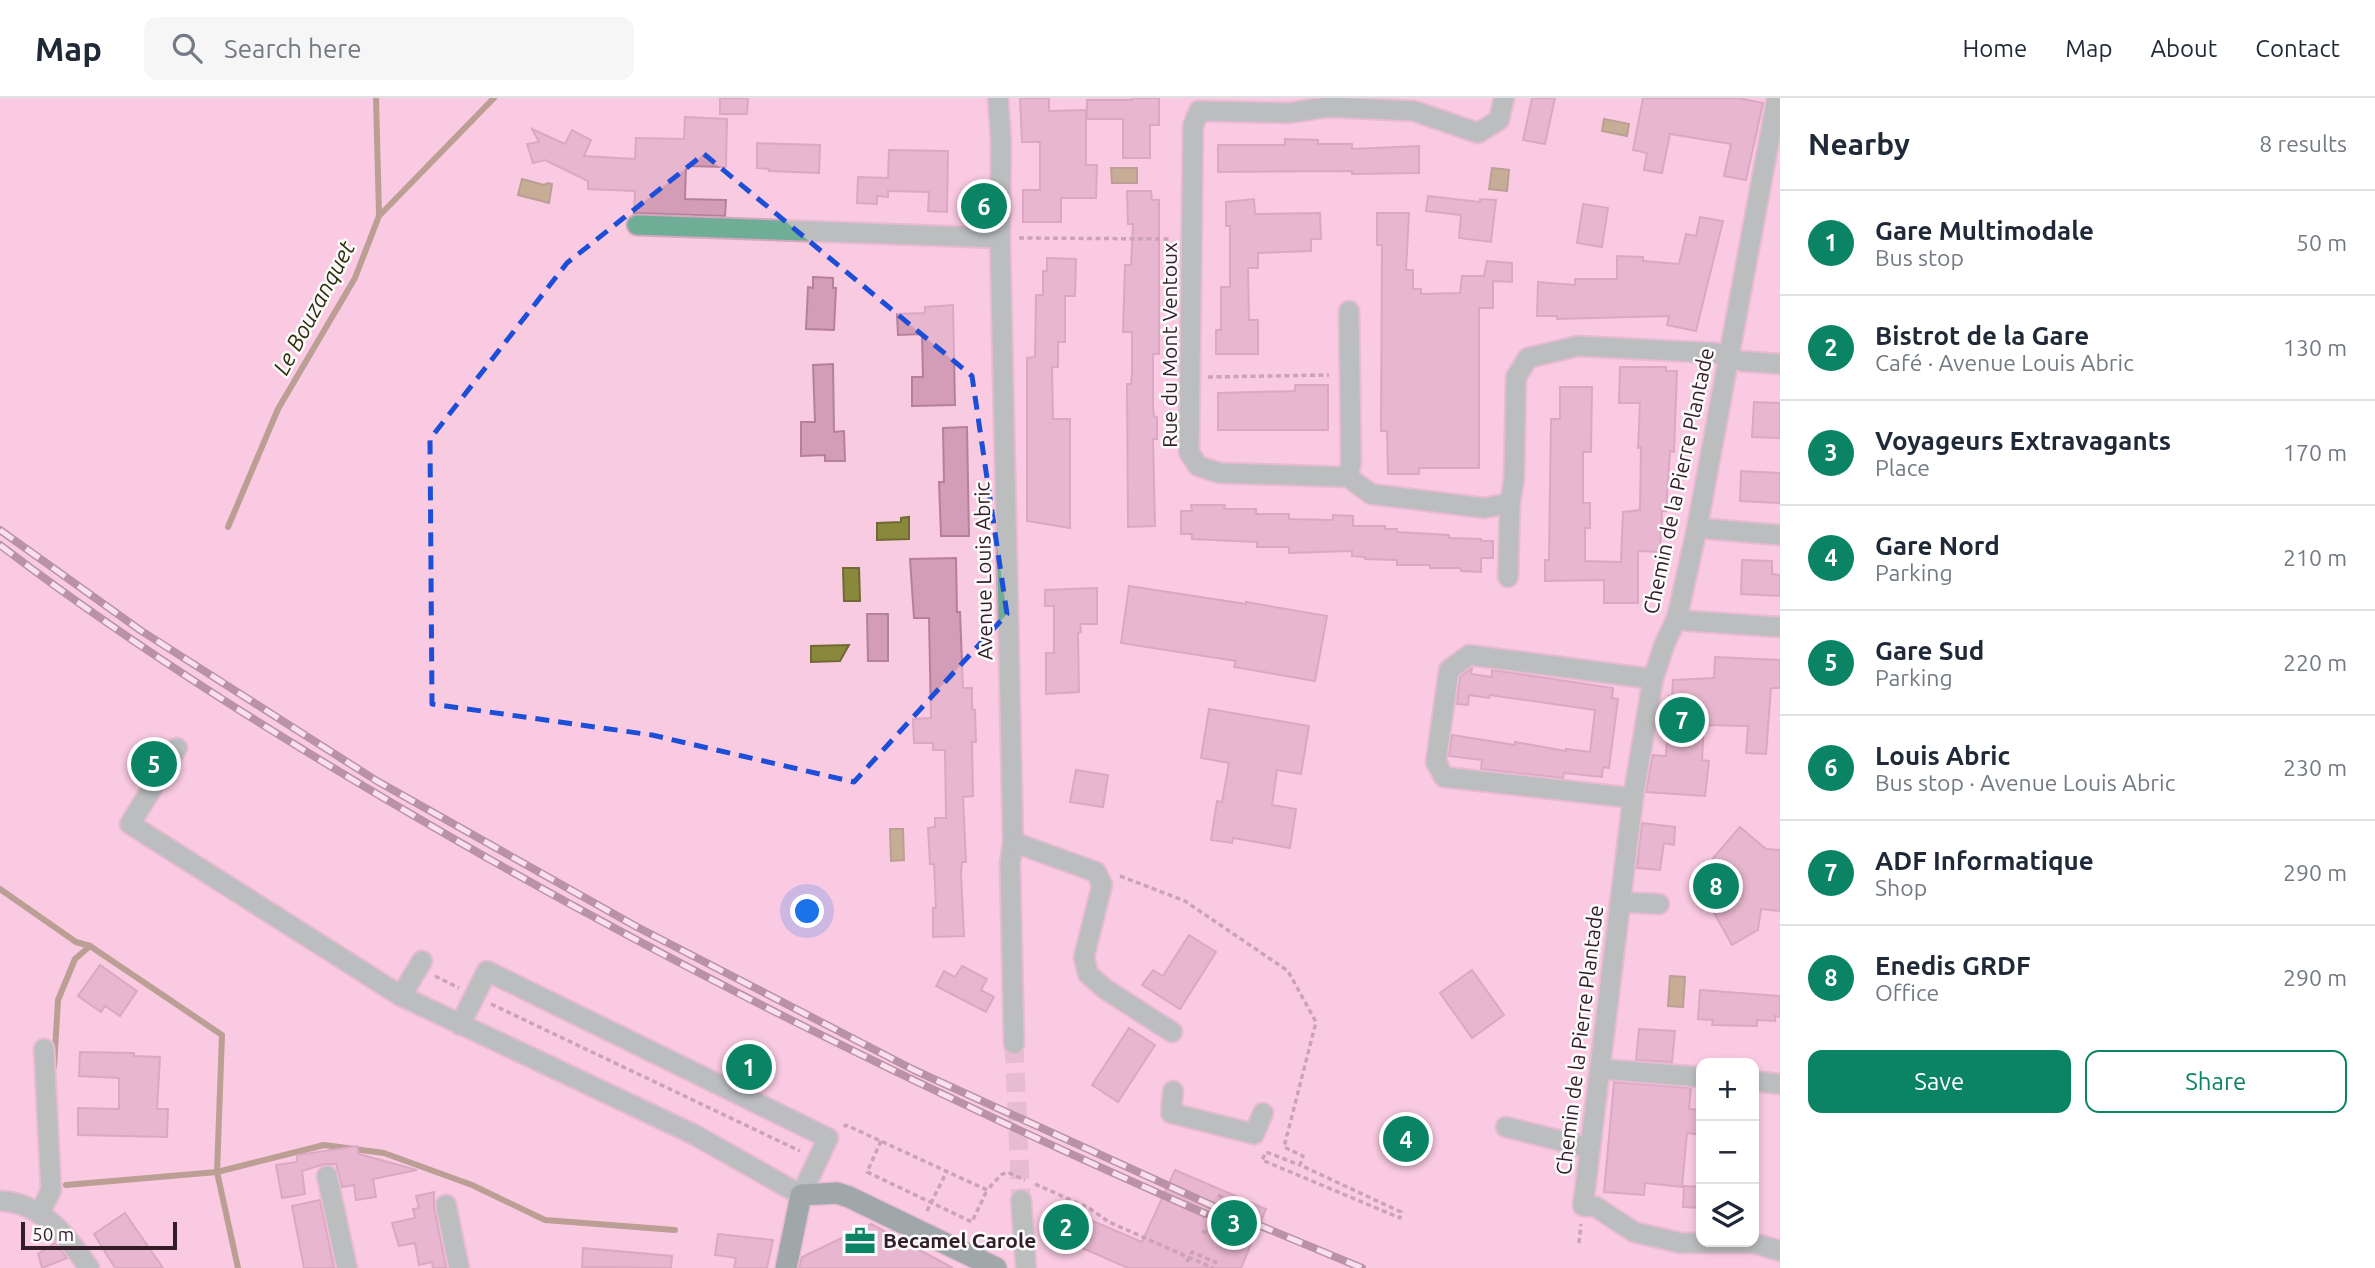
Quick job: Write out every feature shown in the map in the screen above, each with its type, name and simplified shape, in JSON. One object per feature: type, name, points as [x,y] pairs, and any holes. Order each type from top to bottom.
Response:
[{"type":"main road","points":[[786,1268],[801,1195],[837,1193],[918,1228],[996,1268]]},
{"type":"street","name":"Avenue Louis Abric","points":[[998,98],[1001,141],[1000,238],[1013,842],[1010,864],[1014,1044]]},
{"type":"street","name":"Rue du Mont Ventoux","points":[[1504,98],[1499,120],[1478,133],[1414,111],[1330,102],[1289,113],[1197,105],[1193,127],[1189,452],[1198,466],[1220,473],[1348,477],[1371,494],[1484,508],[1510,503]]},
{"type":"street","name":"Chemin de la Pierre Plantade","points":[[1777,98],[1770,180],[1729,358],[1697,528],[1677,618],[1653,679],[1633,798],[1583,1206],[1596,1207],[1633,1232],[1681,1243],[1753,1243],[1780,1251]]},
{"type":"street","points":[[636,225],[1000,238]]},
{"type":"street","points":[[1348,477],[1351,462],[1349,311]]},
{"type":"street","points":[[1508,577],[1516,377],[1528,358],[1578,346],[1716,353],[1741,361],[1780,364]]},
{"type":"street","points":[[1697,528],[1780,535]]},
{"type":"street","points":[[1677,618],[1780,627]]},
{"type":"street","points":[[1633,798],[1444,777],[1436,762],[1449,670],[1469,655],[1653,679]]},
{"type":"street","points":[[177,748],[130,824],[401,996],[460,1026],[695,1135],[801,1195],[828,1138],[487,971],[460,1026]]},
{"type":"street","points":[[1013,842],[1096,872],[1102,885],[1084,957],[1088,974],[1105,989],[1172,1032]]},
{"type":"street","points":[[1620,902],[1659,904]]},
{"type":"street","points":[[401,996],[420,964]]},
{"type":"street","points":[[40,1213],[51,1190],[44,1049]]},
{"type":"street","points":[[1600,1069],[1696,1077]]},
{"type":"street","points":[[1759,1082],[1780,1084]]},
{"type":"street","points":[[1173,1091],[1171,1113],[1254,1134],[1263,1113]]},
{"type":"street","points":[[1506,1127],[1589,1148]]},
{"type":"street","points":[[327,1176],[347,1268]]},
{"type":"street","points":[[0,1200],[40,1213],[65,1234],[89,1268]]},
{"type":"street","points":[[1021,1200],[1026,1268]]},
{"type":"street","points":[[446,1205],[459,1268]]},
{"type":"path","points":[[1000,238],[1192,240]]},
{"type":"path","points":[[1190,377],[1349,375]]},
{"type":"path","points":[[1096,872],[1116,875],[1185,901],[1288,971],[1316,1022],[1284,1147],[1303,1156],[1300,1165]]},
{"type":"path","points":[[420,964],[474,996],[709,1105],[818,1159]]},
{"type":"path","points":[[695,1135],[709,1105]]},
{"type":"path","points":[[881,1141],[867,1172],[972,1222],[987,1191]]},
{"type":"path","points":[[1266,1152],[1300,1165],[1401,1212],[1400,1218],[1262,1160],[1266,1152]]},
{"type":"path","points":[[918,1228],[947,1171]]},
{"type":"path","points":[[1218,1195],[1241,1205]]},
{"type":"path","points":[[1202,1231],[1227,1241]]},
{"type":"path","points":[[1187,1262],[1192,1252],[1217,1263]]},
{"type":"highlighted area","points":[[704,154],[972,376],[1007,614],[854,782],[652,735],[432,704],[430,439],[567,263]]},
{"type":"shaded area","points":[[1604,119],[1629,124],[1627,136],[1602,131]]},
{"type":"shaded area","points":[[1111,168],[1137,168],[1137,183],[1112,183]]},
{"type":"shaded area","points":[[1492,168],[1509,170],[1507,191],[1489,189]]},
{"type":"shaded area","points":[[522,179],[544,185],[552,184],[549,203],[518,195]]},
{"type":"shaded area","points":[[909,517],[909,539],[877,540],[877,523],[901,522],[901,518]]},
{"type":"shaded area","points":[[843,568],[859,568],[860,601],[844,601]]},
{"type":"shaded area","points":[[849,645],[840,661],[811,662],[811,646]]},
{"type":"shaded area","points":[[890,829],[903,829],[904,860],[891,861]]},
{"type":"shaded area","points":[[1670,976],[1685,977],[1683,1007],[1668,1006]]},
{"type":"building","points":[[720,98],[748,98],[747,114],[720,114]]},
{"type":"building","points":[[1020,98],[1049,98],[1049,111],[1086,110],[1086,165],[1097,165],[1096,198],[1061,198],[1061,222],[1023,222],[1023,190],[1040,190],[1040,142],[1022,142]]},
{"type":"building","points":[[1159,98],[1159,125],[1150,125],[1150,158],[1123,158],[1123,119],[1087,119],[1087,100]]},
{"type":"building","points":[[1532,98],[1555,98],[1545,144],[1523,140]]},
{"type":"building","points":[[1643,98],[1738,98],[1763,103],[1746,180],[1724,176],[1731,144],[1670,134],[1662,173],[1644,170],[1647,153],[1633,150]]},
{"type":"building","points":[[685,117],[727,119],[726,167],[686,166],[685,199],[726,200],[725,216],[634,213],[635,191],[588,189],[588,181],[545,160],[533,163],[527,144],[539,142],[532,129],[565,144],[572,130],[591,140],[584,156],[635,159],[636,138],[684,139]]},
{"type":"building","points":[[1285,139],[1318,140],[1318,144],[1352,144],[1352,149],[1419,146],[1419,173],[1218,172],[1218,145],[1285,145]]},
{"type":"building","points":[[757,143],[820,145],[819,173],[757,168]]},
{"type":"building","points":[[889,150],[948,151],[947,212],[928,211],[929,192],[888,191],[888,197],[877,196],[877,204],[857,203],[858,177],[888,178]]},
{"type":"building","points":[[1127,191],[1151,191],[1152,200],[1159,200],[1159,354],[1153,354],[1153,407],[1154,416],[1157,417],[1157,439],[1153,439],[1155,526],[1128,527],[1127,384],[1131,384],[1132,332],[1123,332],[1125,265],[1131,265],[1133,224],[1128,224]]},
{"type":"building","points":[[1428,196],[1480,202],[1480,199],[1496,200],[1491,242],[1459,238],[1461,215],[1426,211]]},
{"type":"building","points":[[1254,199],[1255,214],[1320,213],[1321,239],[1311,239],[1311,251],[1258,253],[1258,268],[1248,268],[1249,320],[1258,320],[1258,354],[1216,354],[1216,330],[1221,330],[1221,287],[1230,287],[1230,226],[1226,226],[1226,202]]},
{"type":"building","points":[[1583,204],[1608,208],[1602,247],[1577,243]]},
{"type":"building","points":[[1377,213],[1409,213],[1406,270],[1413,270],[1413,289],[1421,289],[1421,294],[1460,293],[1462,276],[1484,276],[1487,261],[1512,263],[1512,282],[1493,281],[1493,308],[1479,308],[1479,468],[1419,468],[1419,474],[1388,474],[1387,431],[1381,431],[1382,245],[1377,245]]},
{"type":"building","points":[[1700,217],[1723,221],[1696,331],[1667,325],[1669,316],[1557,319],[1557,316],[1537,316],[1538,282],[1575,285],[1575,279],[1617,279],[1617,256],[1643,257],[1643,261],[1679,264],[1686,234],[1696,236]]},
{"type":"building","points":[[1047,258],[1076,259],[1075,296],[1065,296],[1065,342],[1058,342],[1058,367],[1052,367],[1053,419],[1070,419],[1070,528],[1027,521],[1027,358],[1035,357],[1036,295],[1043,295],[1043,271],[1047,271]]},
{"type":"building","points":[[813,277],[833,278],[833,288],[836,288],[834,330],[806,329],[808,287],[813,288]]},
{"type":"building","points":[[953,305],[955,405],[912,406],[912,377],[923,377],[922,334],[898,335],[897,314],[925,313],[925,307]]},
{"type":"building","points":[[833,364],[834,432],[844,431],[845,461],[825,461],[825,455],[801,456],[801,422],[815,422],[813,365]]},
{"type":"building","points":[[1620,367],[1666,367],[1666,371],[1677,371],[1674,452],[1670,451],[1660,552],[1638,551],[1638,603],[1604,603],[1604,580],[1545,581],[1545,560],[1549,560],[1551,419],[1560,419],[1560,387],[1592,387],[1591,452],[1583,452],[1583,503],[1590,503],[1590,528],[1585,528],[1585,561],[1621,562],[1623,512],[1640,510],[1640,403],[1619,403]]},
{"type":"building","points":[[1295,385],[1328,385],[1328,430],[1218,430],[1218,393],[1295,391]]},
{"type":"building","points":[[1754,402],[1780,403],[1780,438],[1752,437]]},
{"type":"building","points":[[967,427],[969,536],[941,536],[939,482],[944,482],[943,428]]},
{"type":"building","points":[[1741,471],[1780,473],[1780,503],[1740,501]]},
{"type":"building","points":[[1191,505],[1256,509],[1256,514],[1289,514],[1289,519],[1333,520],[1333,515],[1353,516],[1353,526],[1385,526],[1385,529],[1397,529],[1397,532],[1493,541],[1493,558],[1481,558],[1481,572],[1461,571],[1461,568],[1430,568],[1430,565],[1397,565],[1397,560],[1352,556],[1352,551],[1289,553],[1289,547],[1257,547],[1257,542],[1192,539],[1192,534],[1181,534],[1181,511],[1192,511]]},
{"type":"building","points":[[956,558],[963,688],[972,688],[972,709],[975,710],[976,742],[972,742],[973,796],[963,797],[966,862],[962,862],[961,873],[964,936],[933,937],[933,908],[936,908],[934,864],[930,864],[928,828],[935,827],[935,818],[946,818],[945,750],[933,750],[933,743],[914,743],[913,719],[931,718],[929,618],[914,618],[910,559]]},
{"type":"building","points":[[1742,560],[1772,561],[1772,574],[1780,575],[1780,596],[1741,594]]},
{"type":"building","points":[[1129,586],[1327,616],[1315,681],[1234,667],[1236,661],[1121,643]]},
{"type":"building","points":[[1097,588],[1097,624],[1080,624],[1081,632],[1078,633],[1079,692],[1046,694],[1046,653],[1054,653],[1054,606],[1045,606],[1045,590]]},
{"type":"building","points":[[867,614],[888,614],[888,661],[868,661]]},
{"type":"building","points":[[1715,657],[1780,660],[1780,688],[1771,688],[1766,754],[1746,753],[1748,726],[1704,725],[1702,760],[1709,761],[1705,796],[1646,792],[1653,755],[1666,756],[1669,696],[1672,697],[1673,680],[1714,678]]},
{"type":"building","points":[[1472,668],[1471,674],[1492,677],[1492,670],[1613,688],[1612,698],[1618,699],[1609,768],[1603,767],[1602,777],[1564,773],[1563,778],[1481,769],[1482,760],[1449,756],[1452,735],[1515,745],[1515,742],[1566,751],[1590,752],[1595,710],[1490,695],[1489,698],[1469,695],[1468,705],[1457,704],[1460,677]]},
{"type":"building","points":[[1209,709],[1309,726],[1301,774],[1277,770],[1272,805],[1296,809],[1290,848],[1233,838],[1232,843],[1211,840],[1217,801],[1222,802],[1229,763],[1201,758]]},
{"type":"building","points":[[1076,770],[1108,775],[1103,807],[1070,802]]},
{"type":"building","points":[[1642,823],[1675,827],[1674,845],[1664,843],[1660,870],[1637,868]]},
{"type":"building","points":[[1740,827],[1766,849],[1780,850],[1780,911],[1761,909],[1758,930],[1732,945],[1695,879]]},
{"type":"building","points":[[1189,935],[1216,952],[1180,1009],[1142,985],[1153,970],[1163,976]]},
{"type":"building","points":[[100,965],[137,991],[120,1016],[105,1006],[101,1012],[78,996]]},
{"type":"building","points":[[962,966],[987,979],[981,990],[994,997],[986,1012],[936,986],[944,971],[955,977]]},
{"type":"building","points":[[1472,970],[1504,1015],[1472,1038],[1440,993]]},
{"type":"building","points":[[1700,990],[1780,996],[1780,1017],[1775,1016],[1775,1021],[1757,1020],[1757,1026],[1712,1025],[1713,1020],[1698,1019]]},
{"type":"building","points":[[1129,1028],[1155,1045],[1118,1102],[1092,1085]]},
{"type":"building","points":[[1639,1029],[1675,1031],[1672,1062],[1636,1060]]},
{"type":"building","points":[[80,1052],[134,1053],[134,1056],[160,1057],[157,1109],[168,1109],[167,1137],[78,1135],[78,1108],[119,1109],[119,1078],[79,1076]]},
{"type":"building","points":[[1614,1082],[1691,1088],[1689,1109],[1696,1110],[1696,1134],[1687,1133],[1682,1187],[1645,1183],[1644,1195],[1604,1192]]},
{"type":"building","points":[[357,1146],[359,1154],[417,1170],[373,1179],[376,1197],[356,1200],[354,1185],[342,1187],[336,1164],[325,1164],[302,1171],[305,1194],[282,1198],[276,1165],[297,1162],[297,1155]]},
{"type":"building","points":[[1175,1170],[1266,1209],[1241,1268],[1128,1268],[1041,1230],[1053,1204],[1142,1242]]},
{"type":"building","points":[[1684,1186],[1696,1187],[1696,1208],[1683,1207]]},
{"type":"building","points":[[434,1192],[434,1207],[446,1268],[433,1268],[432,1262],[419,1265],[415,1243],[399,1246],[392,1223],[415,1218],[413,1209],[419,1208],[416,1196]]},
{"type":"building","points":[[320,1200],[334,1268],[304,1268],[292,1206]]},
{"type":"building","points":[[125,1213],[163,1268],[115,1268],[94,1234]]},
{"type":"building","points":[[871,1224],[953,1268],[799,1268],[802,1257]]},
{"type":"building","points":[[718,1234],[773,1240],[767,1268],[734,1268],[736,1258],[715,1255]]},
{"type":"building","points":[[55,1243],[67,1258],[42,1268],[38,1254]]},
{"type":"building","points":[[583,1248],[672,1256],[671,1268],[582,1267]]},
{"type":"waterway","points":[[376,98],[379,215]]},
{"type":"waterway","name":"Le Bouzanquet","points":[[228,527],[278,409],[355,278],[379,216],[494,98]]},
{"type":"waterway","name":"Le Bouzanquet","points":[[0,889],[76,942],[90,946],[222,1035],[217,1172],[238,1268]]},
{"type":"waterway","points":[[54,1067],[58,1000],[75,959],[90,946]]},
{"type":"waterway","points":[[66,1185],[217,1172],[324,1145],[384,1153],[472,1185],[545,1220],[675,1230]]},
{"type":"tunnel","points":[[1014,1044],[1021,1200]]},
{"type":"railway","points":[[0,530],[140,630],[377,781],[637,927],[914,1070],[1213,1206],[1362,1268]]},
{"type":"railway","points":[[0,545],[109,624],[222,699],[396,805],[546,891],[825,1037],[1014,1128],[1206,1214]]},
{"type":"place","name":"Louis Abric","points":[[984,206]]},
{"type":"place","name":"ADF Informatique","points":[[1682,720]]},
{"type":"place","name":"Gare Sud","points":[[154,764]]},
{"type":"place","name":"Enedis GRDF","points":[[1716,886]]},
{"type":"place","name":"Gare Multimodale","points":[[749,1067]]},
{"type":"place","name":"Gare Nord","points":[[1406,1139]]},
{"type":"place","name":"Voyageurs Extravagants","points":[[1234,1223]]},
{"type":"place","name":"Bistrot de la Gare","points":[[1066,1227]]},
{"type":"place","name":"Becamel Carole","points":[[860,1241]]}]
